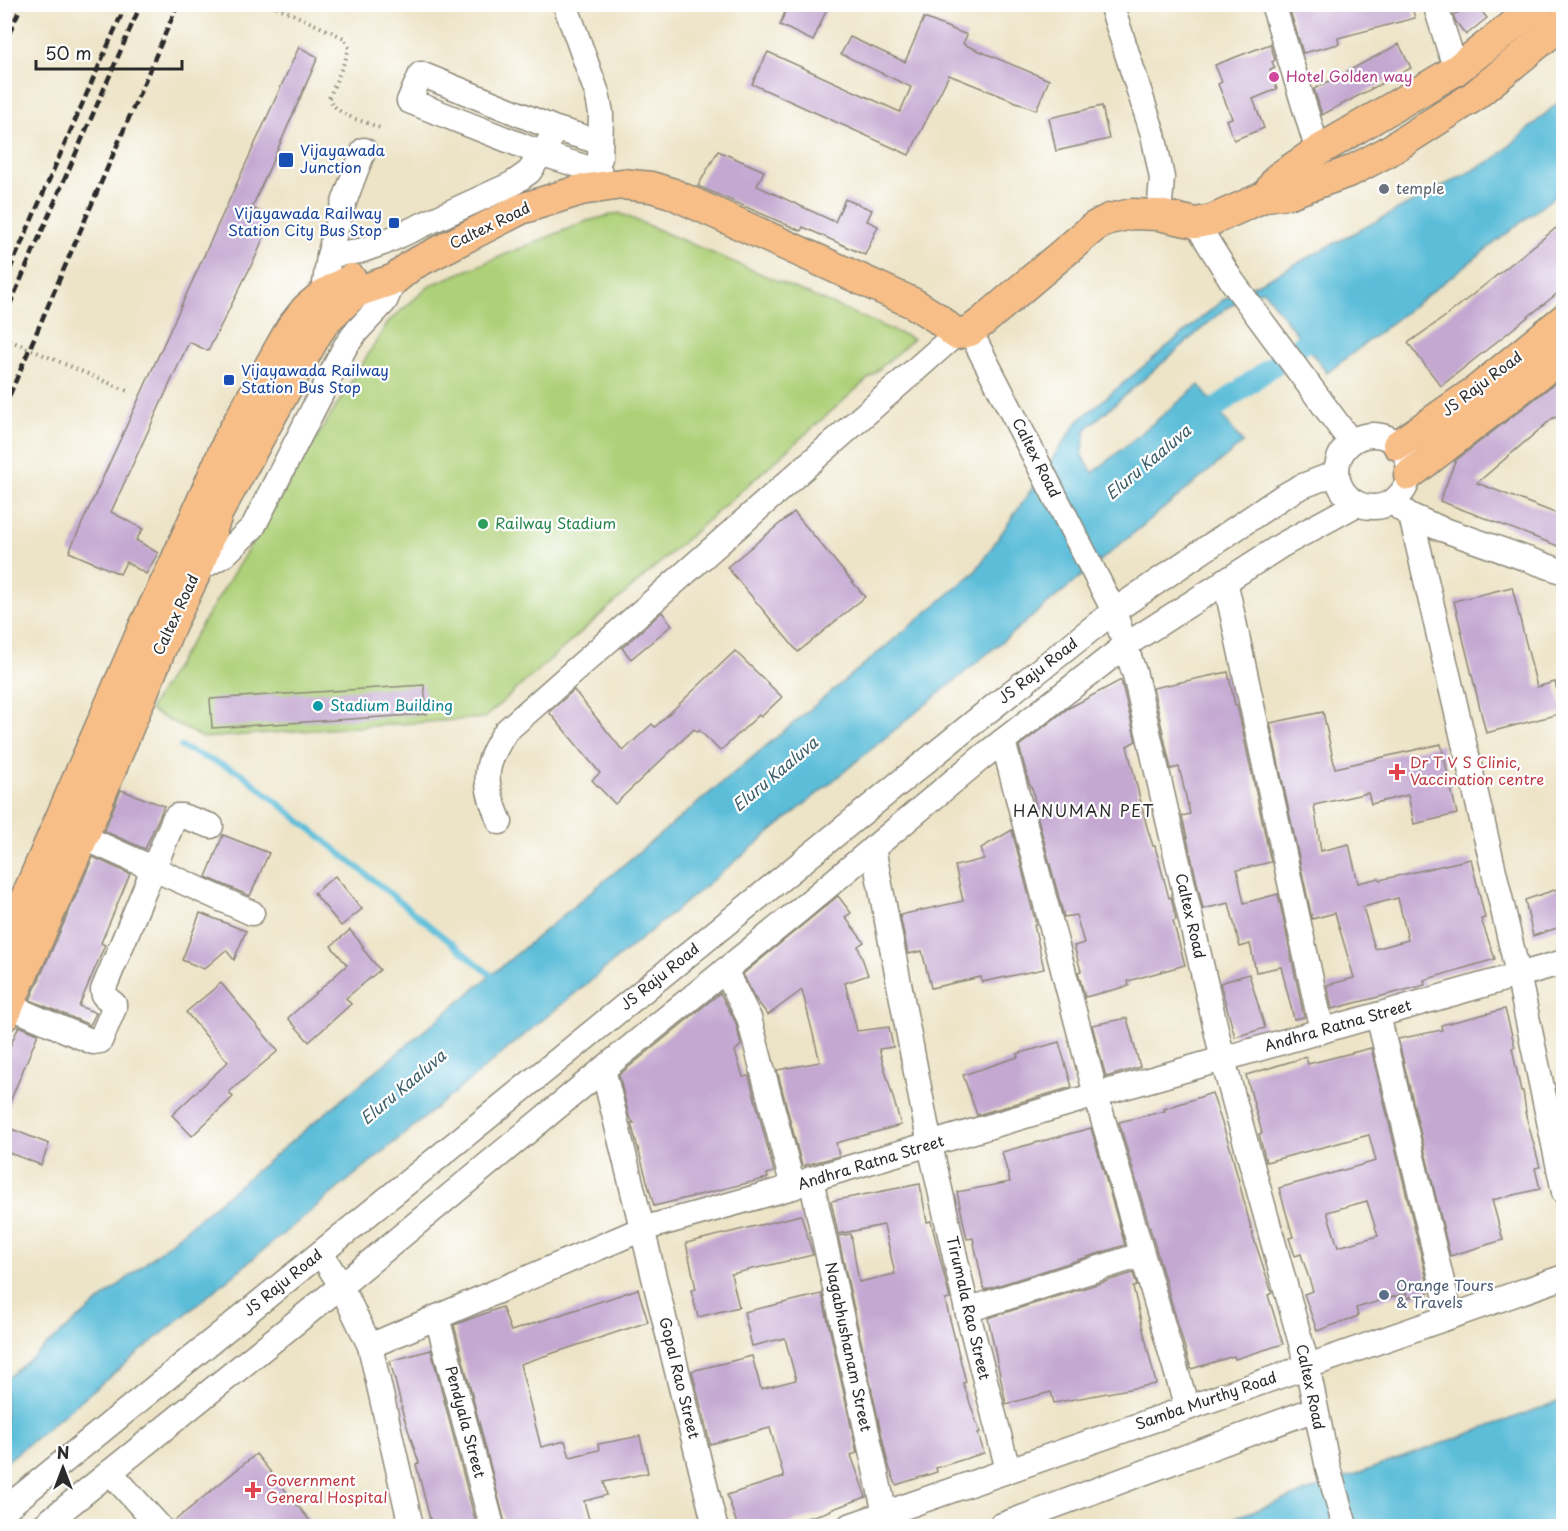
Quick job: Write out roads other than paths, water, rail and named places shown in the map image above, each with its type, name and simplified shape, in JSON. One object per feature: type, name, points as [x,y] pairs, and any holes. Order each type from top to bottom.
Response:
[{"type":"main road","points":[[1266,196],[1278,178],[1318,151],[1456,70],[1540,4]]},
{"type":"main road","points":[[954,327],[982,322],[1094,227],[1108,219],[1132,214],[1159,215],[1196,224],[1212,220],[1266,196],[1290,193],[1351,171],[1387,152],[1473,97],[1563,22]]},
{"type":"main road","name":"Caltex Road","points":[[7,1011],[83,837],[166,634],[197,570],[218,512],[317,333],[334,311],[353,295],[404,272],[520,209],[564,195],[600,179],[671,193],[913,303],[954,327]]},
{"type":"main road","name":"Caltex Road","points":[[4,948],[143,629],[231,435],[291,328],[306,309],[324,294],[361,274],[404,272]]},
{"type":"main road","name":"JS Raju Road","points":[[1398,445],[1477,390],[1563,319]]},
{"type":"main road","name":"JS Raju Road","points":[[1409,475],[1563,355]]},
{"type":"street","points":[[565,4],[597,93],[601,113],[600,179],[410,100],[421,74],[556,129],[600,142]]},
{"type":"street","points":[[1111,4],[1154,135],[1162,178],[1159,215]]},
{"type":"street","points":[[1273,4],[1318,151]]},
{"type":"street","points":[[1435,4],[1456,70]]},
{"type":"street","points":[[329,255],[360,251],[383,243],[512,184],[529,172],[543,154],[556,129]]},
{"type":"street","points":[[324,294],[329,255],[340,212],[364,150]]},
{"type":"street","points":[[1196,224],[1232,281],[1351,442]]},
{"type":"street","points":[[500,822],[488,786],[488,762],[506,731],[954,327]]},
{"type":"street","name":"Caltex Road","points":[[954,327],[1031,449],[1114,611],[1126,645],[1135,675],[1223,1060],[1307,1365],[1328,1468],[1344,1527]]},
{"type":"street","points":[[1563,572],[1439,528],[1402,509],[1375,508],[1357,504],[1342,491],[1336,472],[1340,455],[1351,442],[1367,435],[1383,436],[1398,445],[1407,459],[1409,475],[1404,490],[1402,509],[1518,974],[1563,1192]]},
{"type":"street","name":"JS Raju Road","points":[[4,1510],[1114,611],[1282,497],[1336,472]]},
{"type":"street","points":[[43,1527],[341,1286],[1003,741],[1126,645],[1282,545],[1357,504]]},
{"type":"street","points":[[1225,580],[1322,1031]]},
{"type":"street","points":[[1003,741],[1096,1095],[1187,1407]]},
{"type":"street","points":[[7,1011],[93,1042],[100,1041],[114,1008],[114,1004],[102,993],[103,990],[174,819],[177,816],[211,826]]},
{"type":"street","points":[[83,837],[252,913]]},
{"type":"street","name":"Tirumala Rao Street","points":[[873,849],[930,1144],[967,1310],[1008,1470]]},
{"type":"street","name":"Andhra Ratna Street","points":[[369,1346],[642,1229],[1096,1095],[1563,962]]},
{"type":"street","name":"Nagabhushanam Street","points":[[725,970],[749,1018],[802,1183],[885,1514]]},
{"type":"street","points":[[1378,1015],[1450,1315]]},
{"type":"street","name":"Gopal Rao Street","points":[[603,1070],[715,1527]]},
{"type":"street","points":[[321,1252],[341,1286],[369,1346],[411,1527]]},
{"type":"street","points":[[967,1310],[1141,1255]]},
{"type":"street","name":"Samba Murthy Road","points":[[849,1527],[1563,1277]]},
{"type":"street","name":"Pendyala Street","points":[[437,1317],[492,1527]]},
{"type":"street","points":[[1000,1527],[1315,1409]]},
{"type":"street","points":[[111,1472],[159,1527]]},
{"type":"water","points":[[1563,98],[1563,190],[1327,373],[1263,290],[1226,308],[1086,429],[1082,456],[1093,473],[1199,385],[1243,443],[5,1463],[5,1380],[975,572],[1078,421],[1223,300],[1496,158]]},
{"type":"water","points":[[1563,1400],[1563,1526],[1211,1526]]},
{"type":"waterway","name":"Eluru Kaaluva","points":[[1194,424],[1326,327]]},
{"type":"waterway","points":[[181,747],[241,773],[497,980]]},
{"type":"railway","points":[[4,45],[22,4]]},
{"type":"railway","points":[[4,283],[126,4]]},
{"type":"railway","points":[[4,318],[141,4]]},
{"type":"railway","points":[[4,408],[178,4]]},
{"type":"place","name":"Hotel Golden way","points":[[1274,77]]},
{"type":"place","name":"Vijayawada Junction","points":[[286,160]]},
{"type":"place","name":"temple","points":[[1384,189]]},
{"type":"place","name":"Vijayawada Railway Station City Bus Stop","points":[[394,223]]},
{"type":"place","name":"Vijayawada Railway Station Bus Stop","points":[[229,380]]},
{"type":"place","name":"Railway Stadium","points":[[483,524]]},
{"type":"place","name":"Stadium Building","points":[[318,706]]},
{"type":"place","name":"Dr T V S Clinic, Vaccination centre","points":[[1397,772]]},
{"type":"place","name":"Orange Tours & Travels","points":[[1384,1295]]},
{"type":"place","name":"Government General Hospital","points":[[253,1490]]},
{"type":"district","name":"HANUMAN PET","points":[[1084,811]]}]
